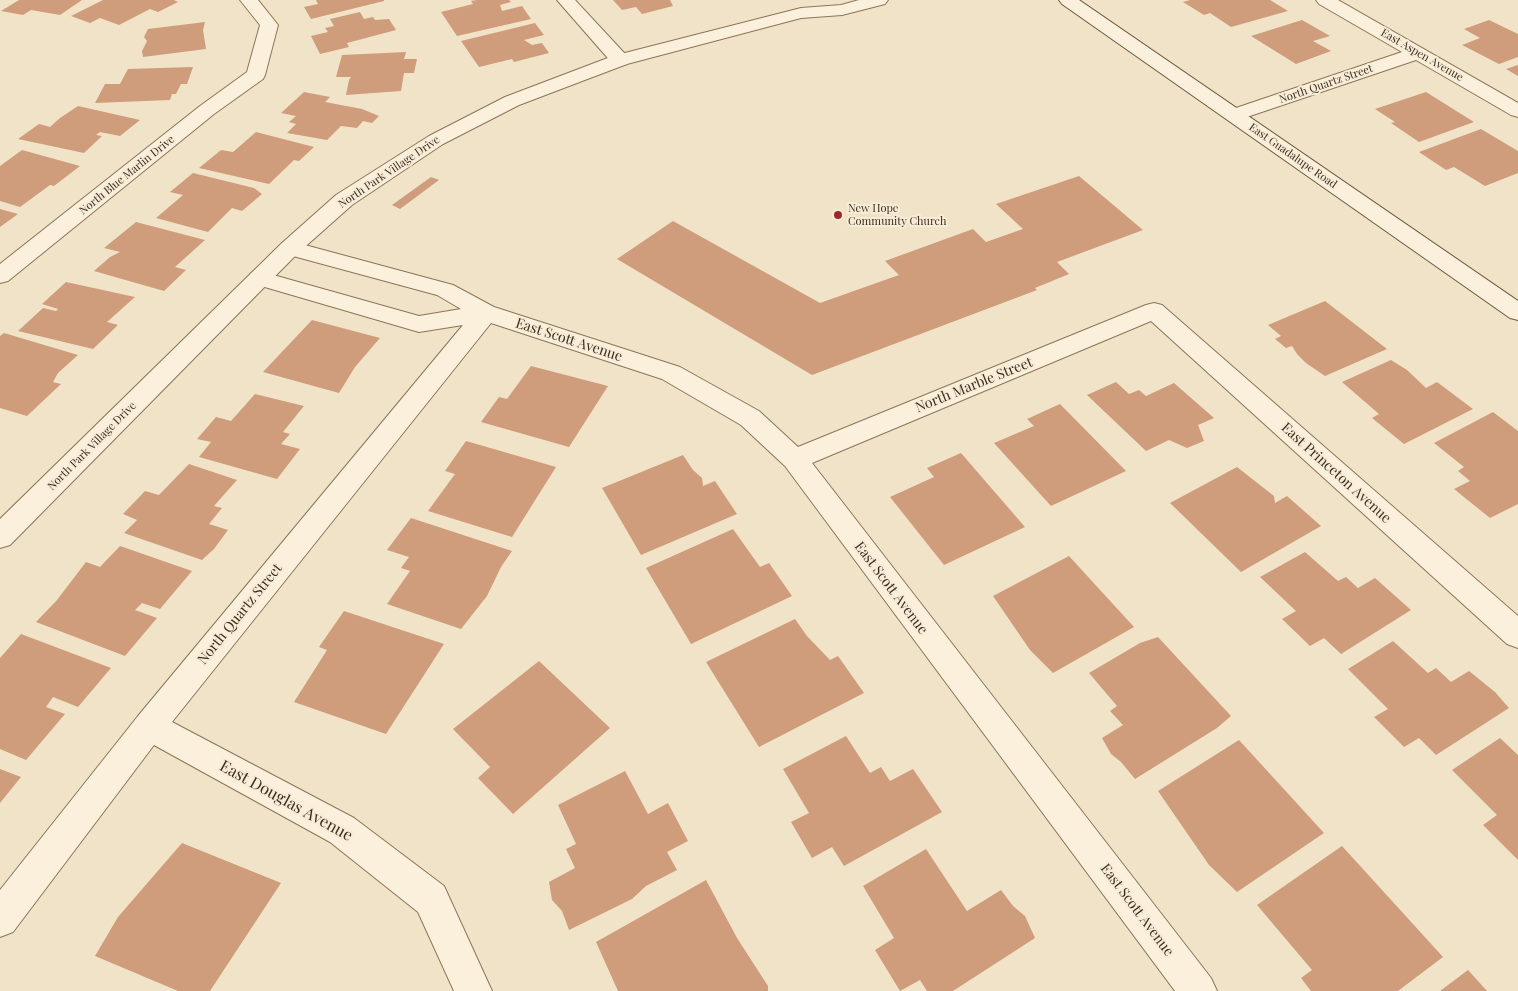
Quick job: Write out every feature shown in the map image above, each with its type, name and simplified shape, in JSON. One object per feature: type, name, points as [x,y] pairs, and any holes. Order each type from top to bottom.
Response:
[{"type":"street","name":"North Blue Marlin Drive","points":[[0,276],[207,110],[256,75],[269,25],[249,0]]},
{"type":"street","points":[[566,0],[620,60]]},
{"type":"street","name":"North Park Village Drive","points":[[801,13],[824,0]]},
{"type":"street","name":"North Park Village Drive","points":[[0,538],[290,248],[344,200],[436,140],[512,101],[566,78],[620,60],[801,13],[842,10],[879,0]]},
{"type":"street","name":"East Guadalupe Road","points":[[1068,0],[1518,312]]},
{"type":"street","name":"East Aspen Avenue","points":[[1325,0],[1518,111]]},
{"type":"street","name":"North Quartz Street","points":[[1234,115],[1418,53]]},
{"type":"street","name":"East Scott Avenue","points":[[290,248],[445,290],[486,313],[671,373],[750,418],[794,459],[1198,991]]},
{"type":"street","name":"East Scott Avenue","points":[[259,278],[419,324],[486,313]]},
{"type":"street","name":"North Marble Street","points":[[794,459],[1154,311]]},
{"type":"street","name":"East Princeton Avenue","points":[[1154,311],[1518,635]]},
{"type":"street","name":"North Quartz Street","points":[[0,919],[149,726],[486,313]]},
{"type":"street","name":"East Douglas Avenue","points":[[149,726],[342,830],[431,899],[473,991]]},
{"type":"building","points":[[19,0],[82,0],[60,15],[31,10],[23,15],[1,11]]},
{"type":"building","points":[[103,0],[174,0],[178,2],[158,12],[150,9],[119,25],[100,18],[90,23],[71,16]]},
{"type":"building","points":[[316,0],[384,1],[311,19],[304,7],[318,4]]},
{"type":"building","points":[[509,0],[511,2],[500,5],[502,11],[522,6],[531,19],[457,36],[441,12],[473,4],[471,1]]},
{"type":"building","points":[[613,0],[670,0],[673,6],[642,14],[636,7],[622,10]]},
{"type":"building","points":[[1190,0],[1270,0],[1288,11],[1231,27],[1210,13],[1204,15],[1183,2]]},
{"type":"building","points":[[360,12],[364,19],[373,17],[375,20],[389,19],[396,30],[347,43],[349,47],[320,54],[311,36],[328,32],[325,28],[334,26],[330,19]]},
{"type":"building","points":[[1302,20],[1330,36],[1313,41],[1331,51],[1296,64],[1251,36]]},
{"type":"building","points":[[1489,20],[1518,34],[1518,57],[1499,64],[1462,45],[1480,38],[1464,29]]},
{"type":"building","points":[[205,22],[203,30],[206,49],[143,57],[142,51],[147,41],[144,37],[148,29]]},
{"type":"building","points":[[535,23],[544,35],[524,40],[532,45],[542,43],[549,53],[514,62],[512,59],[479,67],[461,41]]},
{"type":"building","points":[[406,52],[404,59],[417,59],[414,73],[404,73],[401,91],[346,95],[351,77],[336,77],[342,55]]},
{"type":"building","points":[[1518,65],[1518,76],[1506,69]]},
{"type":"building","points":[[193,67],[187,84],[181,84],[176,94],[172,94],[170,100],[95,103],[105,84],[120,84],[128,69]]},
{"type":"building","points":[[304,92],[330,97],[325,102],[362,109],[379,116],[372,123],[363,121],[357,128],[341,126],[327,140],[287,133],[296,124],[289,122],[296,116],[281,113]]},
{"type":"building","points":[[1426,92],[1474,122],[1419,142],[1391,123],[1395,122],[1375,109]]},
{"type":"building","points":[[78,106],[140,120],[120,136],[100,132],[96,135],[102,136],[84,153],[18,139],[39,124],[50,127]]},
{"type":"building","points":[[1481,129],[1518,151],[1518,173],[1485,186],[1454,167],[1446,170],[1419,152]]},
{"type":"building","points":[[256,132],[314,147],[299,161],[294,160],[269,184],[199,168],[221,150],[233,152]]},
{"type":"building","points":[[22,150],[80,166],[54,186],[50,185],[20,207],[0,201],[0,166]]},
{"type":"building","points":[[193,173],[254,188],[262,194],[242,211],[232,208],[208,232],[156,218],[183,195],[170,192]]},
{"type":"building","points":[[1079,176],[1143,230],[1057,262],[1069,274],[1035,288],[1037,290],[812,375],[617,259],[673,221],[820,303],[899,275],[885,261],[973,229],[986,242],[1023,229],[996,204]]},
{"type":"building","points":[[431,177],[439,180],[400,209],[392,205]]},
{"type":"building","points":[[0,209],[18,214],[0,227]]},
{"type":"building","points":[[136,222],[205,240],[175,267],[186,270],[164,291],[94,271],[110,257],[120,252],[104,248]]},
{"type":"building","points":[[66,282],[135,297],[107,322],[118,325],[93,349],[18,331],[43,308],[56,311],[58,309],[42,304]]},
{"type":"building","points":[[1325,301],[1387,349],[1325,376],[1306,363],[1292,346],[1286,348],[1275,339],[1281,336],[1268,325]]},
{"type":"building","points":[[312,320],[380,338],[355,367],[339,393],[263,372]]},
{"type":"building","points":[[4,333],[78,355],[58,373],[53,382],[61,384],[27,416],[0,408],[0,336]]},
{"type":"building","points":[[1391,360],[1407,370],[1426,388],[1437,382],[1473,409],[1404,444],[1372,418],[1379,414],[1342,382]]},
{"type":"building","points":[[531,366],[608,386],[569,447],[481,422],[499,397],[507,399]]},
{"type":"building","points":[[1116,382],[1129,394],[1139,390],[1146,396],[1174,383],[1214,418],[1198,425],[1204,441],[1187,448],[1169,440],[1146,451],[1087,395]]},
{"type":"building","points":[[255,394],[304,406],[283,432],[290,434],[281,444],[300,449],[277,479],[199,457],[211,442],[197,439],[216,417],[231,421]]},
{"type":"building","points":[[1060,404],[1126,471],[1051,506],[994,443],[1034,426],[1027,419]]},
{"type":"building","points":[[1493,412],[1518,431],[1518,504],[1490,518],[1454,489],[1470,481],[1458,471],[1464,467],[1434,443]]},
{"type":"building","points":[[466,441],[556,467],[512,537],[428,511],[455,474],[445,471]]},
{"type":"building","points":[[961,453],[1025,527],[944,565],[890,497],[934,477],[927,468]]},
{"type":"building","points":[[683,455],[693,470],[702,478],[703,486],[715,481],[737,514],[641,555],[602,488]]},
{"type":"building","points":[[189,464],[237,480],[214,506],[222,508],[209,524],[228,530],[214,549],[202,560],[124,533],[137,520],[123,514],[145,491],[159,495]]},
{"type":"building","points":[[1237,467],[1274,496],[1275,503],[1287,496],[1321,526],[1241,572],[1170,503]]},
{"type":"building","points":[[411,518],[512,551],[501,567],[487,596],[461,629],[387,604],[410,571],[401,568],[409,557],[387,550]]},
{"type":"building","points":[[733,529],[760,567],[769,563],[792,596],[691,644],[646,568]]},
{"type":"building","points":[[120,546],[192,571],[160,609],[142,603],[135,610],[157,618],[125,656],[36,622],[57,600],[86,562],[100,567]]},
{"type":"building","points":[[1305,552],[1338,581],[1346,577],[1358,588],[1375,578],[1411,610],[1341,654],[1324,638],[1310,646],[1282,619],[1296,611],[1260,577]]},
{"type":"building","points":[[1069,556],[1134,627],[1053,673],[1030,650],[993,596]]},
{"type":"building","points":[[344,611],[444,644],[386,734],[294,702],[327,650],[319,647]]},
{"type":"building","points":[[795,619],[807,636],[830,660],[838,656],[864,693],[759,747],[706,662]]},
{"type":"building","points":[[21,634],[111,668],[78,707],[53,697],[46,707],[65,714],[26,760],[0,749],[0,658]]},
{"type":"building","points":[[1158,637],[1231,716],[1217,728],[1135,779],[1121,762],[1111,754],[1102,738],[1123,725],[1110,711],[1117,706],[1089,673],[1140,643]]},
{"type":"building","points":[[1393,641],[1428,673],[1436,668],[1451,682],[1469,671],[1495,692],[1509,708],[1436,755],[1419,738],[1404,747],[1374,717],[1388,709],[1348,669]]},
{"type":"building","points":[[539,661],[610,728],[513,814],[478,778],[490,767],[453,729]]},
{"type":"building","points":[[846,736],[870,773],[881,767],[890,781],[913,769],[942,812],[844,866],[832,847],[812,858],[791,822],[809,813],[783,769]]},
{"type":"building","points":[[1500,738],[1518,755],[1518,860],[1483,825],[1497,815],[1452,770]]},
{"type":"building","points":[[1239,740],[1324,833],[1237,892],[1209,865],[1158,791]]},
{"type":"building","points":[[0,769],[21,777],[0,803]]},
{"type":"building","points":[[625,771],[648,814],[668,803],[688,841],[667,852],[677,870],[646,886],[632,899],[569,930],[562,911],[552,900],[549,882],[575,868],[566,849],[576,844],[558,805]]},
{"type":"building","points":[[182,843],[281,883],[210,991],[178,991],[95,956],[118,917]]},
{"type":"building","points":[[1342,846],[1443,957],[1398,991],[1311,991],[1301,978],[1312,970],[1257,905]]},
{"type":"building","points":[[926,849],[967,911],[1001,890],[1013,906],[1025,916],[1035,938],[953,991],[927,991],[920,980],[900,991],[875,950],[894,938],[863,886]]},
{"type":"building","points":[[706,880],[737,938],[768,986],[768,991],[618,991],[596,942]]},
{"type":"building","points":[[1468,970],[1487,991],[1440,991]]},
{"type":"place","name":"New Hope Community Church","points":[[838,215]]}]
